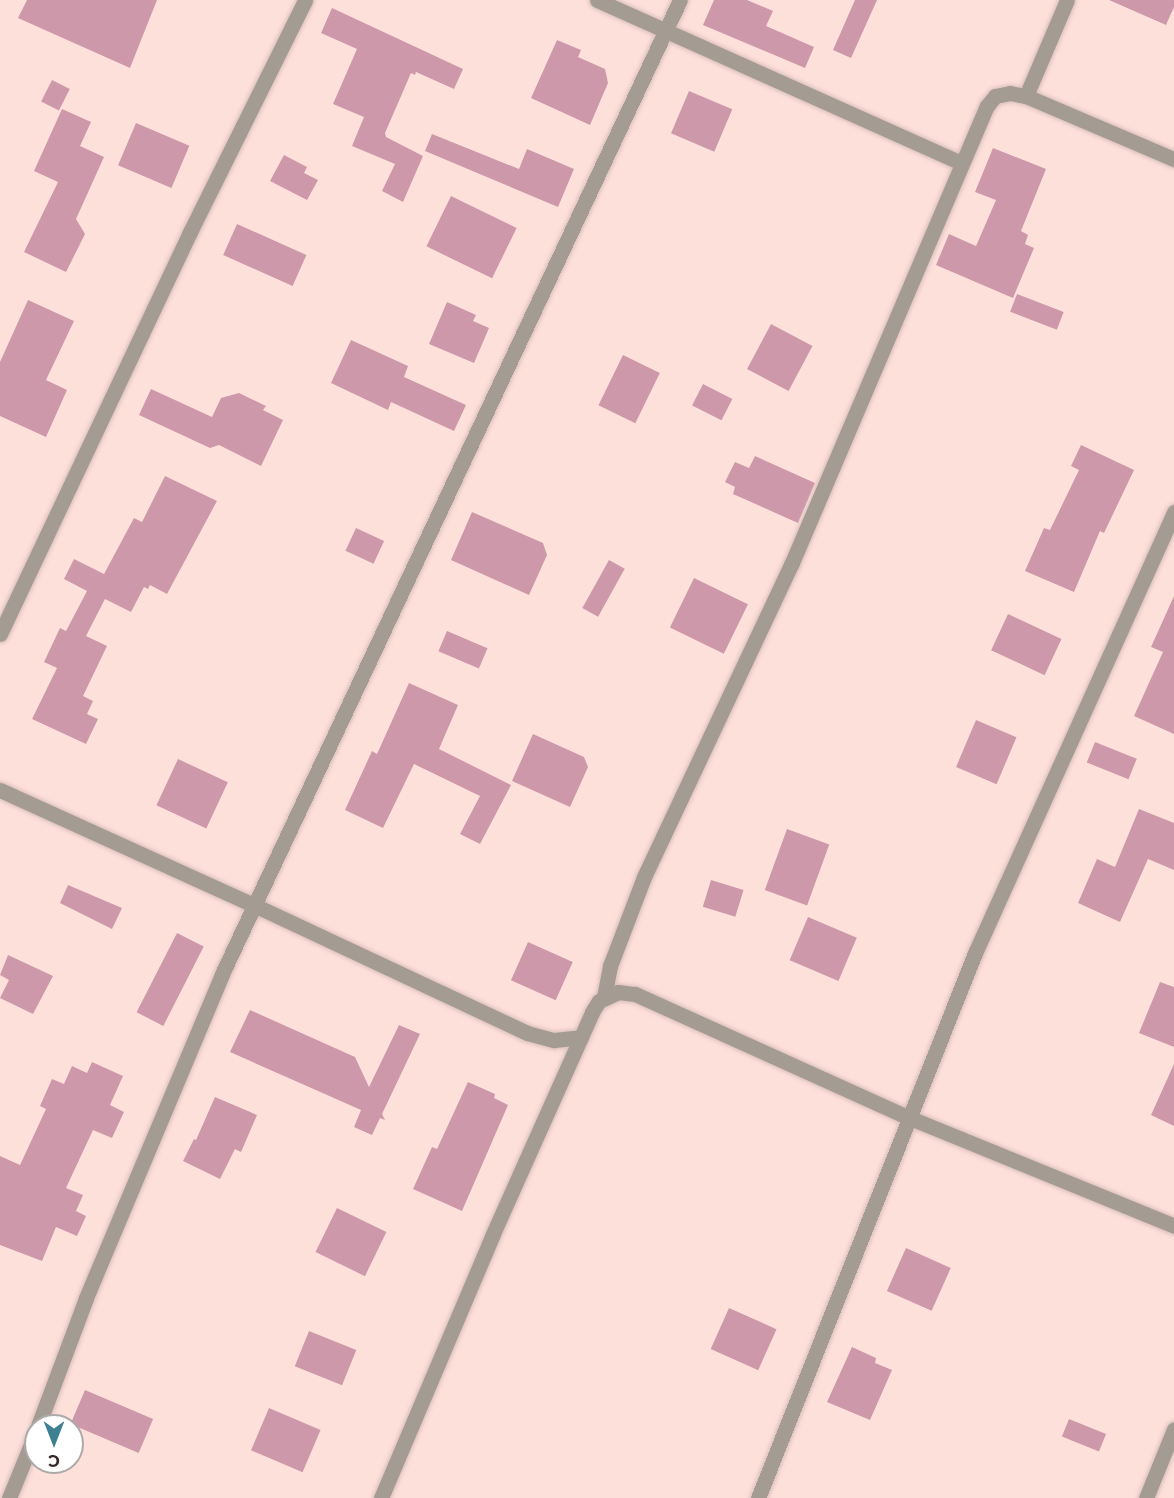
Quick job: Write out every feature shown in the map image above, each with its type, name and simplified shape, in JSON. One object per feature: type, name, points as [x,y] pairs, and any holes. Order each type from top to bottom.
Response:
[{"type":"street","points":[[0,634],[190,232],[305,0]]},
{"type":"street","points":[[597,0],[961,163]]},
{"type":"street","points":[[42,1414],[86,1298],[222,974],[680,0]]},
{"type":"street","points":[[1026,96],[1067,0]]},
{"type":"street","points":[[381,1498],[492,1236],[592,1012],[604,997],[610,966],[644,877],[791,565],[987,106],[996,96],[1010,93],[1026,96],[1174,159]]},
{"type":"street","points":[[758,1498],[975,953],[1174,512]]},
{"type":"street","points":[[0,790],[254,905],[527,1033],[554,1040],[581,1037]]},
{"type":"street","points":[[604,997],[618,992],[634,994],[910,1118],[1174,1226]]},
{"type":"street","points":[[1146,1498],[1174,1429]]},
{"type":"street","points":[[9,1498],[24,1461]]},
{"type":"building","points":[[27,0],[157,0],[130,68],[18,18]]},
{"type":"building","points":[[714,0],[747,0],[773,11],[766,26],[814,47],[805,68],[703,25]]},
{"type":"building","points":[[855,0],[877,0],[851,58],[833,50]]},
{"type":"building","points":[[1109,0],[1174,0],[1174,7],[1166,25]]},
{"type":"building","points":[[332,8],[463,69],[454,89],[416,72],[415,75],[411,73],[385,133],[386,137],[423,156],[403,202],[382,191],[395,164],[352,146],[364,117],[333,104],[357,49],[321,33]]},
{"type":"building","points":[[557,40],[581,50],[578,57],[605,69],[608,83],[590,125],[531,98]]},
{"type":"building","points":[[52,80],[70,89],[59,110],[41,101]]},
{"type":"building","points":[[689,91],[732,109],[714,152],[671,133]]},
{"type":"building","points":[[62,109],[91,122],[80,146],[104,157],[76,219],[85,234],[66,272],[24,252],[58,182],[34,171]]},
{"type":"building","points":[[136,123],[189,146],[171,188],[118,165]]},
{"type":"building","points":[[432,134],[519,169],[527,149],[574,169],[558,207],[425,151]]},
{"type":"building","points":[[993,148],[1046,169],[1021,231],[1028,235],[1025,244],[1034,248],[1013,298],[936,265],[949,234],[976,246],[996,200],[975,192]]},
{"type":"building","points":[[284,155],[307,167],[304,173],[318,180],[307,200],[270,181]]},
{"type":"building","points":[[451,196],[517,228],[492,278],[426,246]]},
{"type":"building","points":[[237,224],[306,255],[293,286],[223,255]]},
{"type":"building","points":[[1017,294],[1064,312],[1057,330],[1010,312]]},
{"type":"building","points":[[28,300],[74,321],[46,380],[67,390],[46,437],[0,416],[0,362]]},
{"type":"building","points":[[447,302],[476,315],[473,321],[489,328],[474,363],[429,344]]},
{"type":"building","points":[[771,324],[812,346],[789,391],[747,369]]},
{"type":"building","points":[[351,340],[408,366],[404,377],[466,405],[454,431],[391,402],[388,410],[331,383]]},
{"type":"building","points":[[623,355],[660,373],[635,423],[598,405]]},
{"type":"building","points":[[703,384],[732,399],[722,420],[692,405]]},
{"type":"building","points":[[151,389],[212,417],[221,398],[239,393],[266,406],[263,410],[283,420],[261,466],[219,445],[210,448],[139,415]]},
{"type":"building","points":[[1081,445],[1134,470],[1104,533],[1100,531],[1074,592],[1025,571],[1044,528],[1050,530],[1079,470],[1071,466]]},
{"type":"building","points":[[755,456],[815,483],[798,523],[733,494],[735,487],[725,482],[735,462],[749,468]]},
{"type":"building","points":[[165,476],[217,501],[167,594],[150,585],[148,589],[144,587],[131,612],[105,599],[86,636],[107,646],[83,696],[93,701],[87,714],[98,719],[86,744],[32,719],[57,668],[44,662],[60,628],[66,631],[87,591],[64,579],[74,559],[104,574],[134,518],[142,522]]},
{"type":"building","points":[[472,512],[543,543],[547,555],[529,595],[451,560]]},
{"type":"building","points":[[356,528],[384,541],[374,564],[345,551]]},
{"type":"building","points":[[609,560],[625,569],[598,617],[582,608]]},
{"type":"building","points":[[694,578],[748,604],[724,654],[670,627]]},
{"type":"building","points":[[1174,596],[1174,734],[1134,716],[1163,652],[1151,647]]},
{"type":"building","points":[[1008,614],[1061,639],[1045,675],[991,650]]},
{"type":"building","points":[[447,631],[488,648],[479,668],[438,651]]},
{"type":"building","points":[[409,683],[458,705],[439,749],[511,785],[480,844],[460,834],[480,796],[414,764],[383,828],[345,810],[372,751],[377,754]]},
{"type":"building","points":[[976,720],[1017,737],[997,784],[956,767]]},
{"type":"building","points":[[533,734],[584,757],[588,767],[570,807],[512,781]]},
{"type":"building","points":[[1095,742],[1137,759],[1128,779],[1087,762]]},
{"type":"building","points":[[178,759],[228,782],[206,828],[156,805]]},
{"type":"building","points":[[1139,809],[1174,823],[1174,870],[1148,859],[1120,922],[1078,903],[1097,859],[1115,867]]},
{"type":"building","points":[[787,829],[829,844],[807,905],[765,890]]},
{"type":"building","points":[[711,880],[744,890],[735,917],[703,907]]},
{"type":"building","points":[[68,885],[122,908],[112,929],[60,903]]},
{"type":"building","points":[[808,917],[857,938],[838,981],[790,960]]},
{"type":"building","points":[[177,933],[204,947],[163,1026],[137,1012]]},
{"type":"building","points":[[528,942],[573,962],[556,1000],[511,980]]},
{"type":"building","points":[[8,955],[53,976],[33,1014],[0,998],[9,980],[0,975]]},
{"type":"building","points":[[1160,982],[1174,987],[1174,1047],[1139,1033]]},
{"type":"building","points":[[250,1010],[355,1057],[369,1087],[399,1025],[420,1034],[382,1114],[385,1120],[380,1118],[372,1135],[354,1127],[361,1110],[230,1052]]},
{"type":"building","points":[[92,1062],[123,1076],[110,1105],[124,1112],[112,1138],[93,1130],[66,1188],[83,1195],[76,1211],[86,1216],[77,1236],[56,1227],[42,1261],[0,1245],[0,1156],[20,1165],[46,1109],[40,1106],[52,1079],[64,1084],[72,1066],[87,1073]]},
{"type":"building","points":[[1174,1064],[1174,1126],[1151,1115]]},
{"type":"building","points":[[468,1082],[495,1094],[494,1098],[508,1105],[462,1211],[413,1189],[432,1147],[437,1149]]},
{"type":"building","points":[[215,1097],[257,1115],[241,1152],[235,1149],[220,1179],[183,1161],[194,1139],[196,1140]]},
{"type":"building","points":[[337,1208],[386,1232],[365,1276],[316,1252]]},
{"type":"building","points":[[906,1248],[951,1268],[932,1311],[887,1291]]},
{"type":"building","points":[[729,1308],[777,1329],[758,1370],[711,1349]]},
{"type":"building","points":[[309,1331],[356,1350],[342,1385],[295,1366]]},
{"type":"building","points":[[852,1347],[876,1358],[875,1363],[892,1370],[870,1420],[827,1402]]},
{"type":"building","points":[[85,1390],[153,1419],[139,1453],[84,1430],[84,1414],[75,1414]]},
{"type":"building","points":[[269,1408],[321,1430],[303,1472],[251,1450]]},
{"type":"building","points":[[1069,1419],[1106,1434],[1099,1452],[1062,1437]]}]
